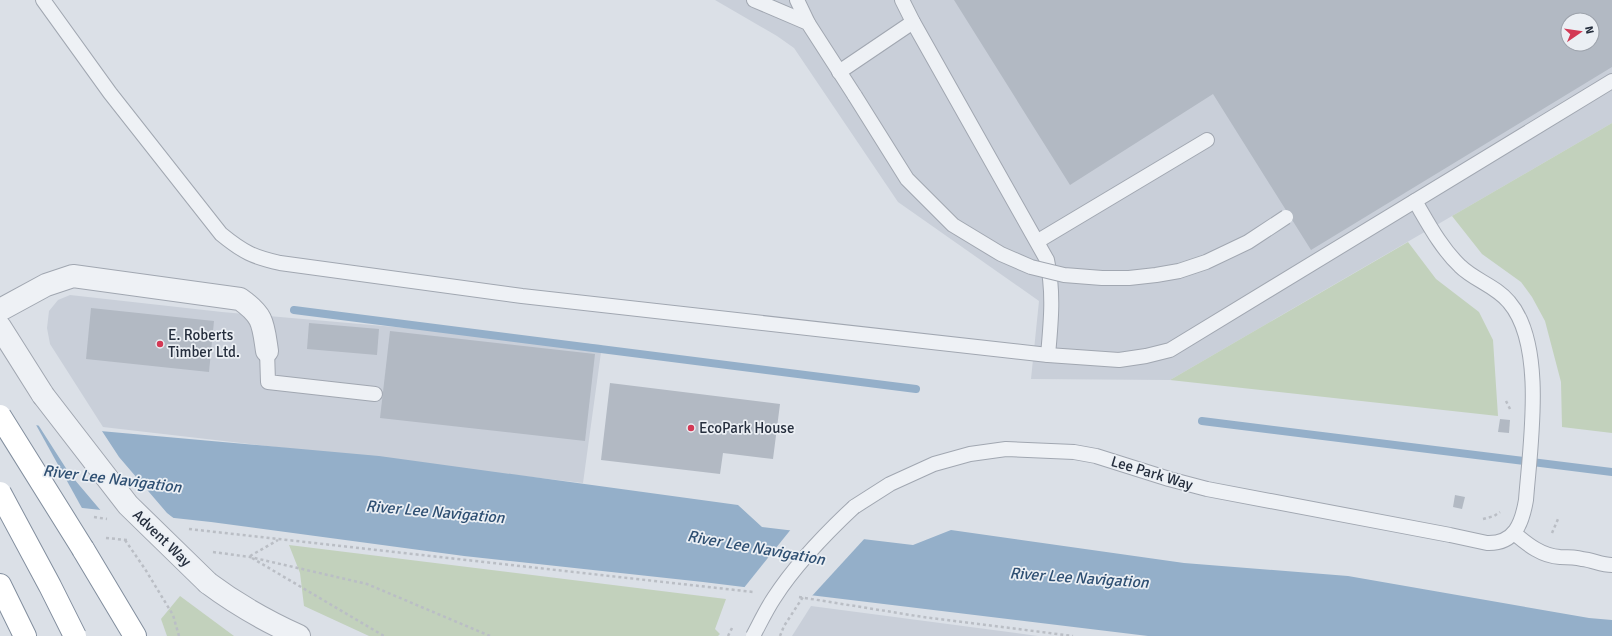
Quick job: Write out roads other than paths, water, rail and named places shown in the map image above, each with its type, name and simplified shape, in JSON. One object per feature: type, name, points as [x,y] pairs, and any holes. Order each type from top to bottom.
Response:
[{"type":"highway","points":[[0,416],[135,636]]},
{"type":"highway","points":[[0,493],[50,586],[74,636]]},
{"type":"highway","points":[[0,585],[25,636]]},
{"type":"street","points":[[0,310],[46,285],[73,276],[240,299],[255,310],[263,326],[267,351]]},
{"type":"street","name":"Advent Way","points":[[0,327],[43,395],[128,505],[219,592],[275,625],[299,636]]},
{"type":"lane","points":[[43,0],[110,93],[221,234],[237,247],[256,257],[280,263],[522,296],[1048,355],[1119,360],[1146,356],[1170,350],[1612,81]]},
{"type":"lane","points":[[754,0],[808,23]]},
{"type":"lane","points":[[797,0],[808,23],[907,179],[953,225],[1001,254],[1031,267],[1064,275],[1102,278],[1156,276],[1179,271],[1206,262],[1248,242],[1286,217]]},
{"type":"lane","points":[[902,0],[913,22],[1038,241],[1047,260],[1051,278],[1052,302],[1048,355]]},
{"type":"lane","points":[[840,72],[913,22]]},
{"type":"lane","points":[[1038,241],[1207,140]]},
{"type":"lane","points":[[1415,201],[1449,254],[1460,266],[1502,296],[1514,308],[1525,335],[1531,359],[1533,399],[1526,500],[1524,514],[1519,527],[1514,534],[1529,546],[1540,552],[1559,557],[1572,557],[1588,560],[1601,565],[1612,565]]},
{"type":"lane","points":[[267,351],[268,382],[375,394]]},
{"type":"lane","name":"Lee Park Way","points":[[753,636],[774,598],[798,564],[854,507],[890,484],[934,464],[970,454],[1014,449],[1074,452],[1096,456],[1169,480],[1207,489],[1487,543],[1504,539],[1514,534]]},
{"type":"water","name":"River Lee Navigation","points":[[0,422],[379,456],[738,505],[762,527],[913,545],[951,530],[1184,563],[1348,576],[1589,618],[1612,620],[1612,636],[1148,636],[703,582],[464,556],[211,522],[0,499]]},
{"type":"waterway","points":[[294,310],[916,389]]},
{"type":"waterway","points":[[1202,421],[1612,472]]},
{"type":"place","name":"E. Roberts Timber Ltd.","points":[[160,344]]},
{"type":"place","name":"EcoPark House","points":[[691,428]]}]
